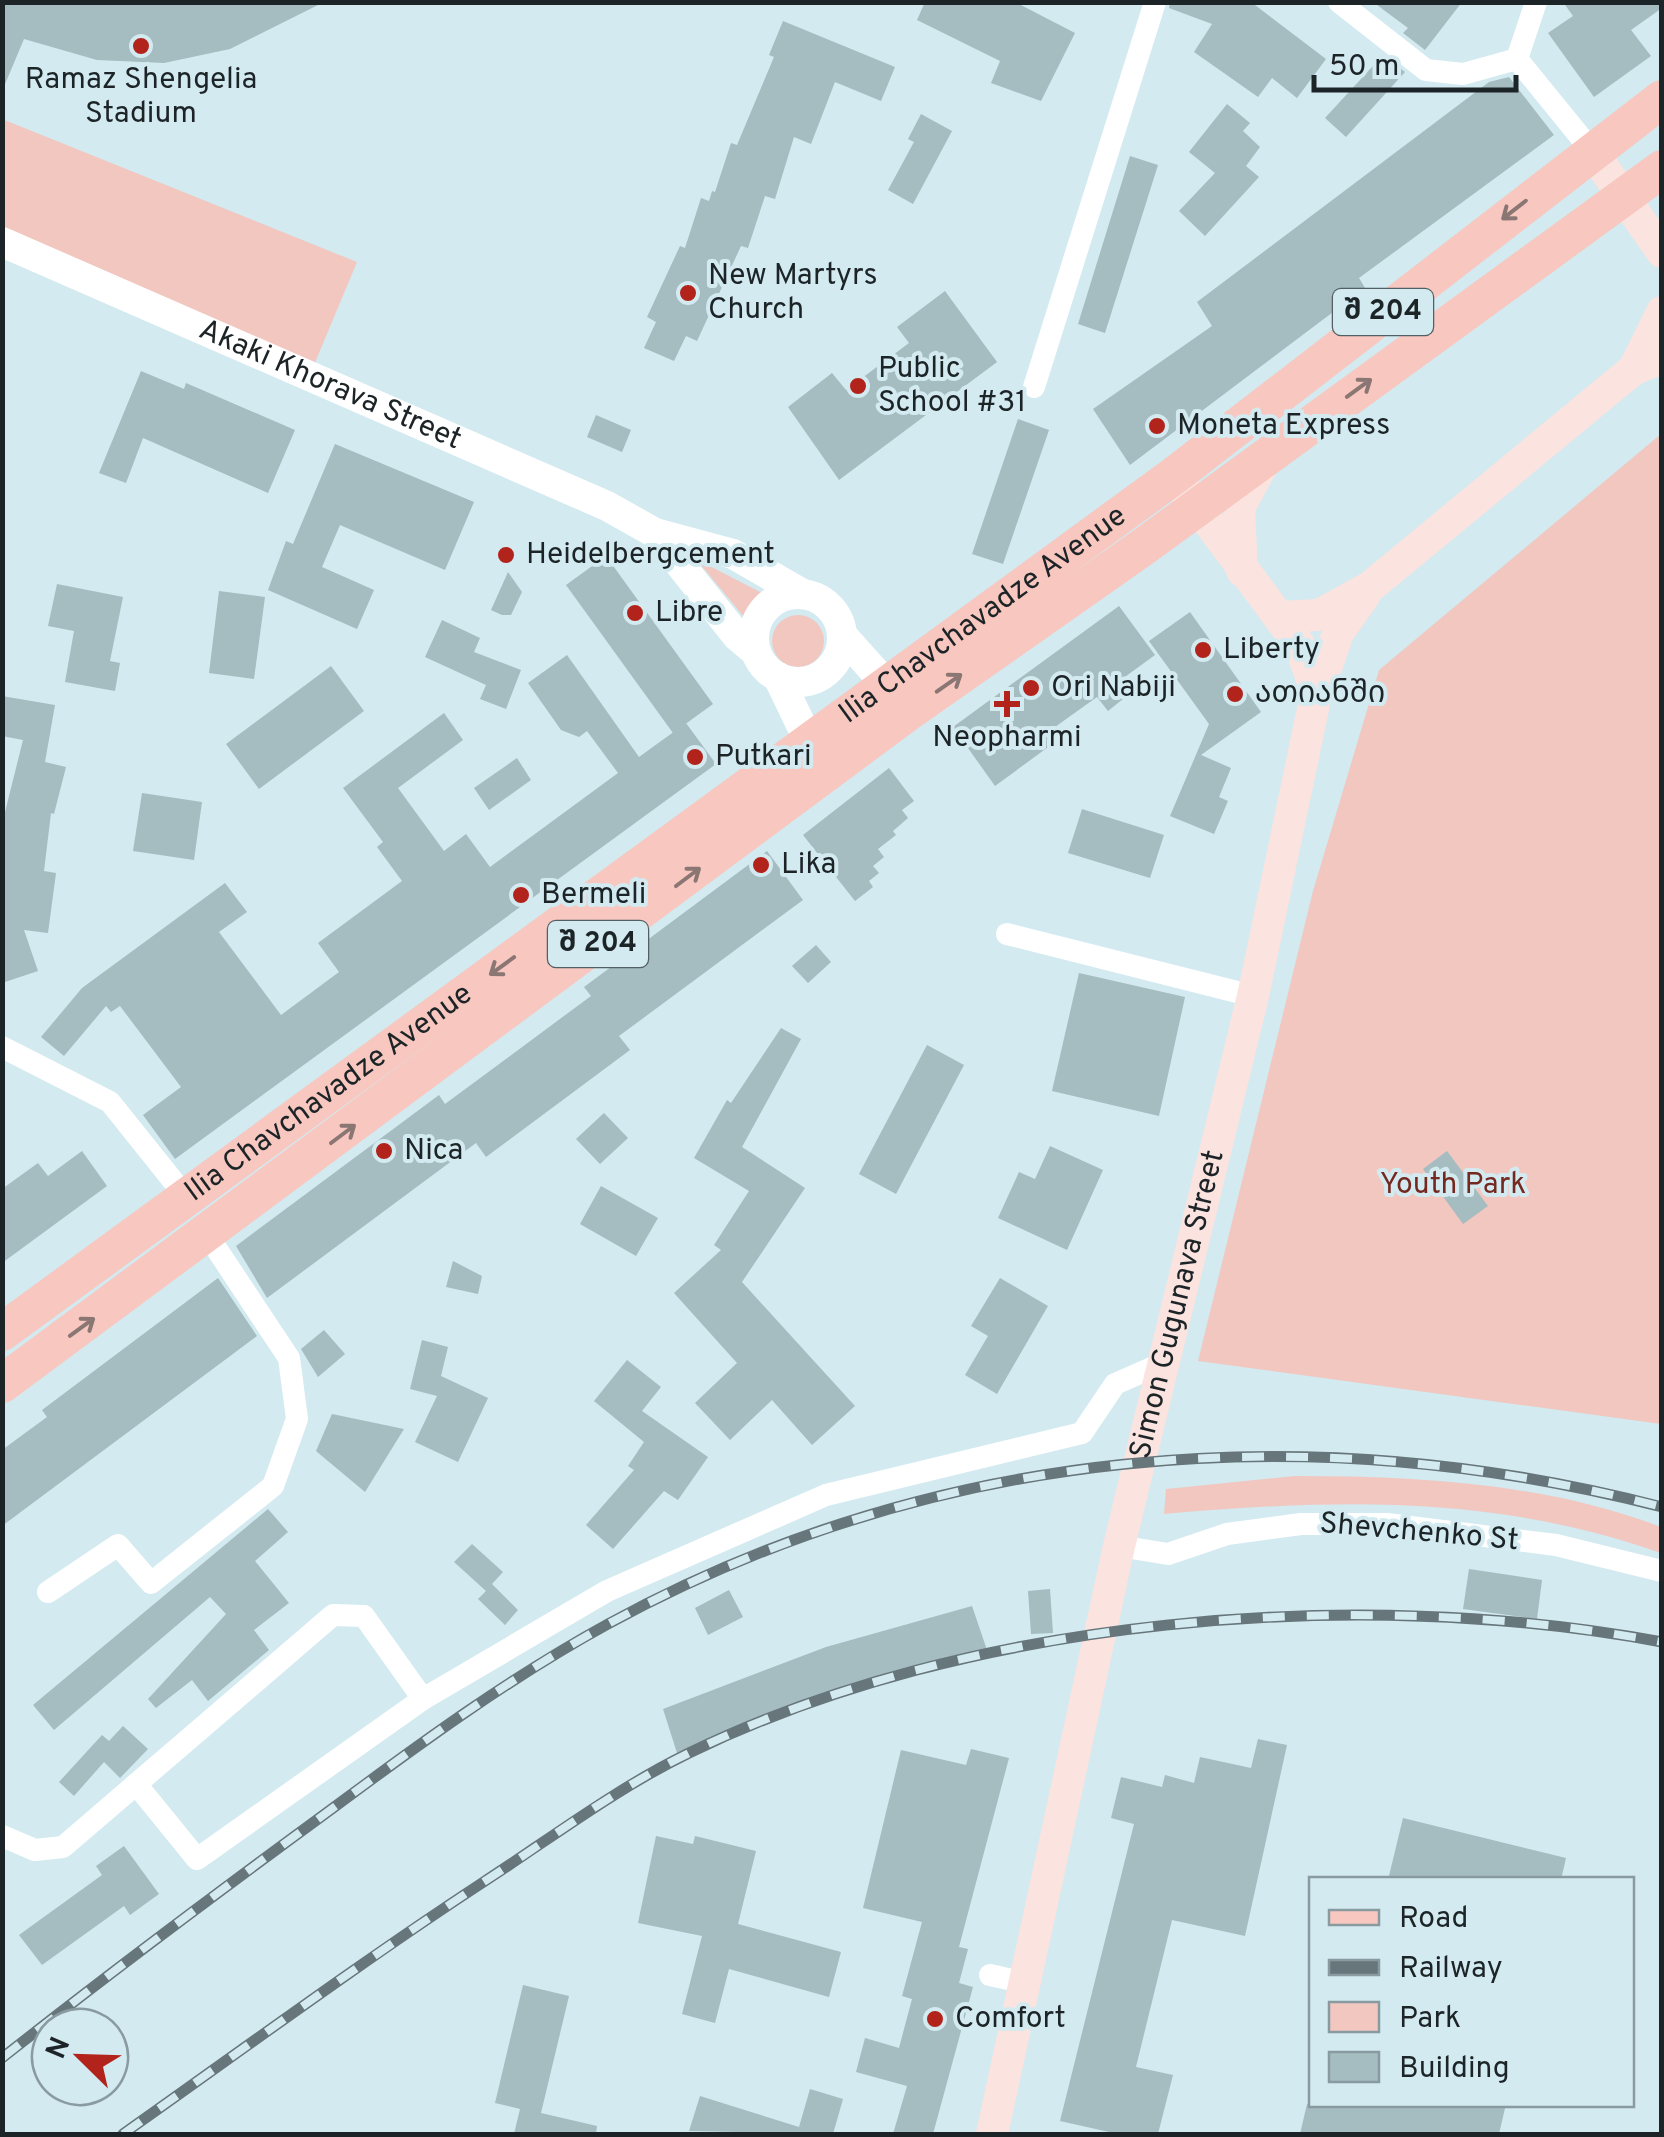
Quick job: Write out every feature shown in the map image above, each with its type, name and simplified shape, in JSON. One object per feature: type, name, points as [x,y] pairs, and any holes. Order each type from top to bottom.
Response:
[{"type":"main road","name":"Ilia Chavchavadze Avenue","points":[[2,1384],[208,1236],[898,698],[1174,475],[1662,99]]},
{"type":"main road","points":[[1591,150],[1662,252]]},
{"type":"main road","name":"Ilia Chavchavadze Avenue","points":[[898,698],[1196,508],[1662,168]]},
{"type":"main road","points":[[1279,618],[1319,616],[1370,587],[1648,363],[1662,312]]},
{"type":"main road","points":[[1242,572],[1239,508],[1271,451]]},
{"type":"main road","name":"Simon Gugunava Street","points":[[992,2134],[1119,1546],[1253,996],[1313,709],[1308,663],[1174,475]]},
{"type":"main road","points":[[1313,709],[1338,633],[1370,587]]},
{"type":"main road","name":"Ilia Chavchavadze Avenue","points":[[2,1332],[186,1197],[817,758]]},
{"type":"street","points":[[1034,387],[1155,2]]},
{"type":"street","points":[[1340,2],[1426,70],[1464,74],[1516,59]]},
{"type":"street","points":[[1516,59],[1536,2]]},
{"type":"street","points":[[1516,59],[1591,150]]},
{"type":"street","name":"Akaki Khorava Street","points":[[2,242],[571,490],[654,533],[732,554],[801,593]]},
{"type":"street","name":"Akaki Khorava Street","points":[[654,533],[737,636],[756,652]]},
{"type":"street","points":[[778,677],[795,682],[814,680],[829,670],[839,654],[842,636],[839,619],[828,605],[801,593],[786,594],[762,611],[756,623],[756,652],[778,677],[817,758]]},
{"type":"street","points":[[842,636],[898,698]]},
{"type":"street","points":[[1007,934],[1253,996]]},
{"type":"street","points":[[2,1047],[110,1102],[186,1197]]},
{"type":"street","points":[[48,1592],[118,1545],[151,1582],[273,1486],[297,1419],[289,1358],[208,1236]]},
{"type":"street","points":[[136,1784],[196,1859],[423,1699],[607,1592],[826,1495],[1082,1433],[1115,1384],[1163,1363]]},
{"type":"street","name":"Shevchenko St","points":[[1119,1546],[1168,1554],[1227,1534],[1301,1524],[1387,1524],[1556,1545],[1662,1571]]},
{"type":"street","points":[[2,1836],[35,1850],[63,1847],[333,1615],[364,1616],[423,1699]]},
{"type":"street","points":[[990,1976],[1026,1983]]},
{"type":"green space","points":[[2,119],[357,262],[314,365],[3,242]]},
{"type":"green space","name":"Youth Park","points":[[1661,434],[1661,1424],[1198,1361],[1313,891],[1379,670]]},
{"type":"green space","points":[[696,559],[762,593],[744,617]]},
{"type":"green space","points":[[798,615],[816,623],[824,641],[816,659],[798,667],[780,659],[772,641],[780,623]]},
{"type":"green space","points":[[1295,1476],[1481,1485],[1572,1500],[1661,1527],[1661,1553],[1536,1520],[1415,1506],[1292,1505],[1164,1514],[1166,1489]]},
{"type":"building","name":"Ramaz Shengelia Stadium","points":[[2,2],[324,2],[230,49],[164,63],[97,60],[24,39],[3,89]]},
{"type":"building","points":[[925,2],[1015,2],[1075,33],[1041,101],[991,83],[1000,61],[917,20]]},
{"type":"building","points":[[1170,2],[1251,2],[1326,59],[1297,98],[1272,78],[1258,97],[1194,52],[1212,24],[1169,8]]},
{"type":"building","points":[[1373,2],[1462,2],[1425,50],[1403,33],[1408,28]]},
{"type":"building","points":[[1563,2],[1662,2],[1662,8],[1631,30],[1651,56],[1594,97],[1548,33],[1573,16]]},
{"type":"building","points":[[783,21],[895,67],[881,101],[835,82],[811,144],[794,137],[775,199],[765,196],[748,248],[741,246],[697,341],[686,336],[674,361],[644,348],[656,322],[647,317],[680,246],[685,248],[701,198],[709,201],[731,143],[737,145],[774,57],[769,55]]},
{"type":"building","points":[[1383,55],[1405,72],[1346,137],[1325,118]]},
{"type":"building","points":[[1509,77],[1554,135],[1359,278],[1365,288],[1130,465],[1093,409],[1212,326],[1197,302],[1489,82]]},
{"type":"building","points":[[1227,104],[1250,123],[1243,131],[1260,147],[1246,166],[1259,177],[1205,236],[1179,211],[1215,173],[1189,152]]},
{"type":"building","points":[[921,114],[952,131],[913,204],[888,190],[914,142],[908,139]]},
{"type":"building","points":[[1130,156],[1158,165],[1105,333],[1078,324]]},
{"type":"building","points":[[945,291],[997,362],[839,480],[788,407],[832,373],[846,390],[909,343],[897,327]]},
{"type":"building","points":[[141,371],[184,389],[186,383],[295,430],[268,493],[143,438],[126,483],[99,473]]},
{"type":"building","points":[[596,415],[631,430],[622,452],[587,437]]},
{"type":"building","points":[[1018,419],[1049,430],[1003,564],[972,554]]},
{"type":"building","points":[[335,444],[474,502],[445,570],[340,525],[322,567],[374,590],[357,629],[268,590],[286,541],[293,544]]},
{"type":"building","points":[[606,556],[713,704],[673,733],[566,585]]},
{"type":"building","points":[[508,572],[522,592],[511,615],[502,615],[491,610]]},
{"type":"building","points":[[57,584],[123,597],[110,661],[120,663],[115,691],[65,682],[74,631],[48,626]]},
{"type":"building","points":[[219,591],[265,597],[254,679],[209,673]]},
{"type":"building","points":[[1119,606],[1155,655],[1118,682],[1128,695],[1108,711],[1097,697],[1048,732],[1055,742],[995,786],[953,727]]},
{"type":"building","points":[[1190,612],[1261,712],[1201,755],[1231,768],[1219,797],[1228,801],[1214,834],[1170,816],[1209,724],[1149,641]]},
{"type":"building","points":[[442,620],[480,638],[474,652],[521,670],[506,709],[480,699],[486,685],[425,657]]},
{"type":"building","points":[[567,655],[639,757],[686,723],[716,764],[175,1159],[143,1115],[181,1087],[120,1006],[111,1012],[106,1006],[64,1056],[41,1037],[82,988],[225,883],[247,912],[219,932],[281,1015],[339,972],[318,943],[402,881],[377,847],[383,842],[343,788],[444,713],[463,740],[398,788],[444,851],[466,834],[490,867],[618,773],[587,731],[579,737],[561,730],[528,683]]},
{"type":"building","points":[[331,666],[364,711],[259,789],[226,744]]},
{"type":"building","points":[[2,696],[55,705],[45,762],[66,767],[54,814],[51,813],[44,871],[56,873],[48,933],[24,930],[38,971],[2,983],[2,824],[23,740],[2,736]]},
{"type":"building","points":[[517,758],[531,780],[489,810],[474,788]]},
{"type":"building","points":[[889,768],[914,801],[902,810],[908,818],[893,831],[896,835],[878,849],[884,857],[873,866],[879,873],[869,881],[873,887],[855,901],[803,835]]},
{"type":"building","points":[[142,793],[202,802],[194,860],[133,851]]},
{"type":"building","points":[[1082,809],[1164,835],[1150,878],[1068,853]]},
{"type":"building","points":[[767,851],[803,900],[619,1036],[630,1050],[486,1157],[476,1143],[267,1298],[236,1246],[439,1095],[445,1104],[591,996],[584,987]]},
{"type":"building","points":[[816,945],[831,962],[808,983],[792,966]]},
{"type":"building","points":[[1079,973],[1185,997],[1159,1116],[1052,1091]]},
{"type":"building","points":[[781,1028],[801,1039],[742,1147],[805,1188],[742,1282],[855,1406],[812,1445],[772,1400],[730,1440],[695,1403],[737,1363],[674,1293],[721,1250],[714,1245],[749,1191],[694,1158],[727,1100],[731,1103]]},
{"type":"building","points":[[927,1045],[964,1065],[896,1194],[859,1174]]},
{"type":"building","points":[[604,1113],[628,1138],[600,1164],[576,1139]]},
{"type":"building","points":[[1050,1146],[1103,1170],[1067,1250],[998,1218],[1019,1172],[1035,1179]]},
{"type":"building","points":[[82,1151],[107,1186],[2,1263],[2,1189],[38,1163],[48,1176]]},
{"type":"building","points":[[1447,1151],[1488,1206],[1463,1224],[1423,1169]]},
{"type":"building","points":[[601,1186],[658,1218],[636,1256],[580,1224]]},
{"type":"building","points":[[453,1261],[482,1276],[478,1294],[446,1287]]},
{"type":"building","points":[[218,1278],[257,1336],[2,1526],[2,1450],[47,1417],[42,1410]]},
{"type":"building","points":[[1000,1278],[1048,1306],[997,1394],[965,1375],[988,1336],[971,1326]]},
{"type":"building","points":[[324,1330],[345,1354],[318,1377],[301,1349]]},
{"type":"building","points":[[422,1340],[448,1347],[441,1376],[488,1398],[458,1462],[415,1442],[437,1396],[410,1389]]},
{"type":"building","points":[[627,1360],[661,1387],[642,1411],[708,1457],[678,1500],[664,1491],[613,1549],[586,1525],[634,1470],[628,1466],[644,1442],[594,1401]]},
{"type":"building","points":[[332,1414],[404,1429],[365,1492],[316,1451]]},
{"type":"building","points":[[268,1509],[288,1532],[255,1561],[289,1603],[254,1630],[269,1650],[208,1701],[192,1680],[156,1708],[148,1699],[226,1614],[210,1597],[54,1730],[33,1705]]},
{"type":"building","points":[[472,1544],[503,1572],[492,1584],[518,1610],[505,1625],[478,1599],[486,1591],[454,1562]]},
{"type":"building","points":[[1469,1569],[1542,1580],[1537,1619],[1463,1609]]},
{"type":"building","points":[[1050,1589],[1053,1633],[1031,1634],[1028,1591]]},
{"type":"building","points":[[729,1590],[743,1617],[708,1635],[695,1608]]},
{"type":"building","points":[[972,1606],[987,1650],[842,1689],[677,1753],[663,1709],[826,1647]]},
{"type":"building","points":[[123,1726],[148,1749],[120,1778],[104,1762],[74,1796],[59,1782],[102,1735],[109,1741]]},
{"type":"building","points":[[1258,1739],[1287,1745],[1245,1936],[1172,1920],[1136,2067],[1173,2075],[1158,2134],[1118,2134],[1060,2121],[1134,1824],[1111,1818],[1121,1777],[1162,1787],[1165,1775],[1194,1783],[1200,1757],[1251,1768]]},
{"type":"building","points":[[971,1749],[1009,1758],[959,1947],[968,1949],[959,1983],[973,1987],[933,2134],[893,2134],[907,2086],[856,2072],[865,2038],[899,2048],[912,1999],[902,1996],[922,1922],[863,1908],[901,1750],[966,1765]]},
{"type":"building","points":[[1403,1818],[1566,1858],[1562,1877],[1389,1877]]},
{"type":"building","points":[[656,1836],[693,1844],[695,1836],[756,1851],[738,1924],[841,1952],[829,1997],[729,1969],[715,2023],[682,2014],[702,1936],[638,1923]]},
{"type":"building","points":[[124,1846],[159,1894],[130,1915],[124,1906],[42,1965],[19,1935],[102,1875],[96,1866]]},
{"type":"building","points":[[523,1985],[569,1996],[541,2113],[597,2126],[596,2134],[514,2134],[520,2109],[495,2103]]},
{"type":"building","points":[[810,2089],[843,2099],[833,2134],[689,2131],[700,2096],[799,2127]]},
{"type":"building","points":[[1307,2104],[1505,2107],[1499,2134],[1300,2134]]},
{"type":"railway","points":[[2,2058],[366,1783],[537,1666],[608,1624],[733,1564],[860,1518],[991,1484],[1124,1464],[1258,1457],[1393,1461],[1528,1478],[1662,1507]]},
{"type":"railway","points":[[123,2134],[391,1944],[609,1798],[689,1753],[798,1707],[916,1670],[1039,1643],[1166,1625],[1294,1616],[1421,1616],[1544,1625],[1662,1642]]},
{"type":"place","name":"Ramaz Shengelia Stadium","points":[[141,46]]},
{"type":"place","name":"New Martyrs Church","points":[[688,293]]},
{"type":"place","name":"Public School #31","points":[[858,386]]},
{"type":"place","name":"Moneta Express","points":[[1157,426]]},
{"type":"place","name":"Heidelbergcement","points":[[506,555]]},
{"type":"place","name":"Libre","points":[[635,613]]},
{"type":"place","name":"Liberty","points":[[1203,650]]},
{"type":"place","name":"Ori Nabiji","points":[[1031,688]]},
{"type":"place","name":"ათიანში","points":[[1235,694]]},
{"type":"place","name":"Neopharmi","points":[[1007,704]]},
{"type":"place","name":"Putkari","points":[[695,757]]},
{"type":"place","name":"Lika","points":[[761,865]]},
{"type":"place","name":"Bermeli","points":[[521,895]]},
{"type":"place","name":"Nica","points":[[384,1151]]},
{"type":"place","name":"Comfort","points":[[935,2019]]}]
